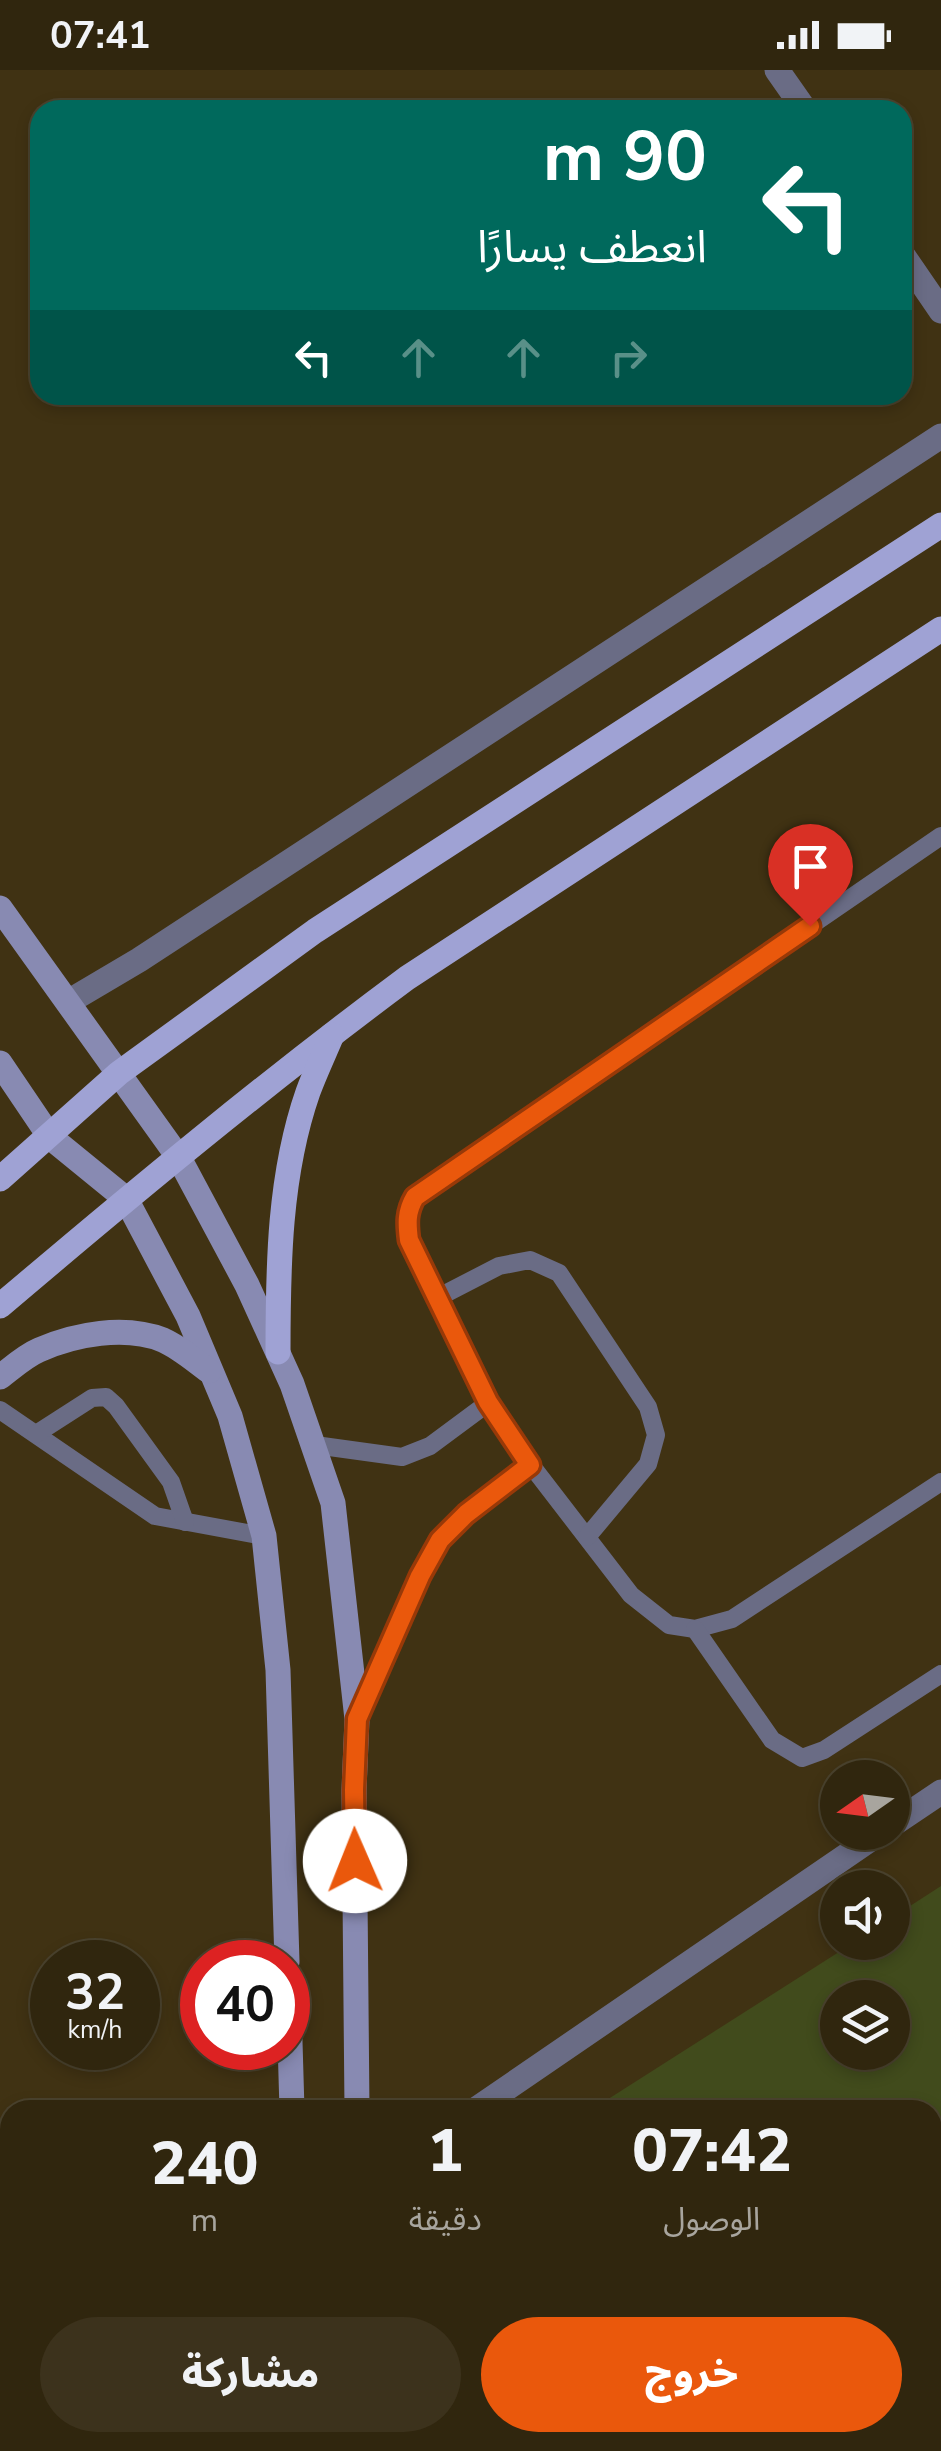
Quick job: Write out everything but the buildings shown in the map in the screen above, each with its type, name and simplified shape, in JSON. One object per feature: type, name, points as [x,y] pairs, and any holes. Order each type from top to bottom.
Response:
[{"type":"main road","points":[[0,1179],[119,1073],[314,931],[941,525]]},
{"type":"main road","points":[[0,1306],[333,1032],[407,978],[941,630]]},
{"type":"main road","points":[[278,1352],[278,1254],[292,1152],[308,1094],[333,1032]]},
{"type":"street","points":[[777,70],[797,100]]},
{"type":"street","points":[[912,269],[941,311]]},
{"type":"street","points":[[68,1002],[156,949],[941,436]]},
{"type":"street","points":[[0,908],[178,1158],[247,1285],[278,1352],[333,1503],[357,1719],[357,2100]]},
{"type":"street","points":[[0,1063],[50,1137],[126,1199],[188,1316],[230,1416],[264,1536],[278,1670],[286,1940]]},
{"type":"street","points":[[0,1377],[35,1352],[66,1340],[128,1333],[160,1339],[212,1373]]},
{"type":"street","points":[[910,1813],[941,1792]]},
{"type":"street","points":[[490,2100],[855,1850]]},
{"type":"street","points":[[291,2070],[292,2100]]},
{"type":"lane","points":[[941,836],[415,1197],[407,1219],[409,1240],[488,1402],[530,1465],[631,1595],[669,1624],[695,1629],[732,1620],[941,1482]]},
{"type":"lane","points":[[437,1298],[500,1266],[530,1260],[559,1273],[648,1407],[656,1435],[648,1464],[587,1538]]},
{"type":"lane","points":[[36,1434],[92,1398],[106,1397],[171,1482],[185,1522]]},
{"type":"lane","points":[[315,1445],[402,1457],[430,1446],[488,1402]]},
{"type":"lane","points":[[0,1410],[155,1516],[264,1536]]},
{"type":"lane","points":[[357,1719],[420,1576],[440,1540],[466,1514],[530,1465]]},
{"type":"lane","points":[[695,1629],[772,1740],[802,1758],[824,1750],[941,1674]]},
{"type":"green space","points":[[941,1886],[941,2100],[607,2100],[826,1960],[910,1960],[910,1906]]},
{"type":"route","points":[[355,1861],[357,1719],[420,1576],[440,1540],[466,1514],[530,1465],[488,1402],[409,1240],[407,1219],[411,1204],[415,1197],[810,926]]}]
